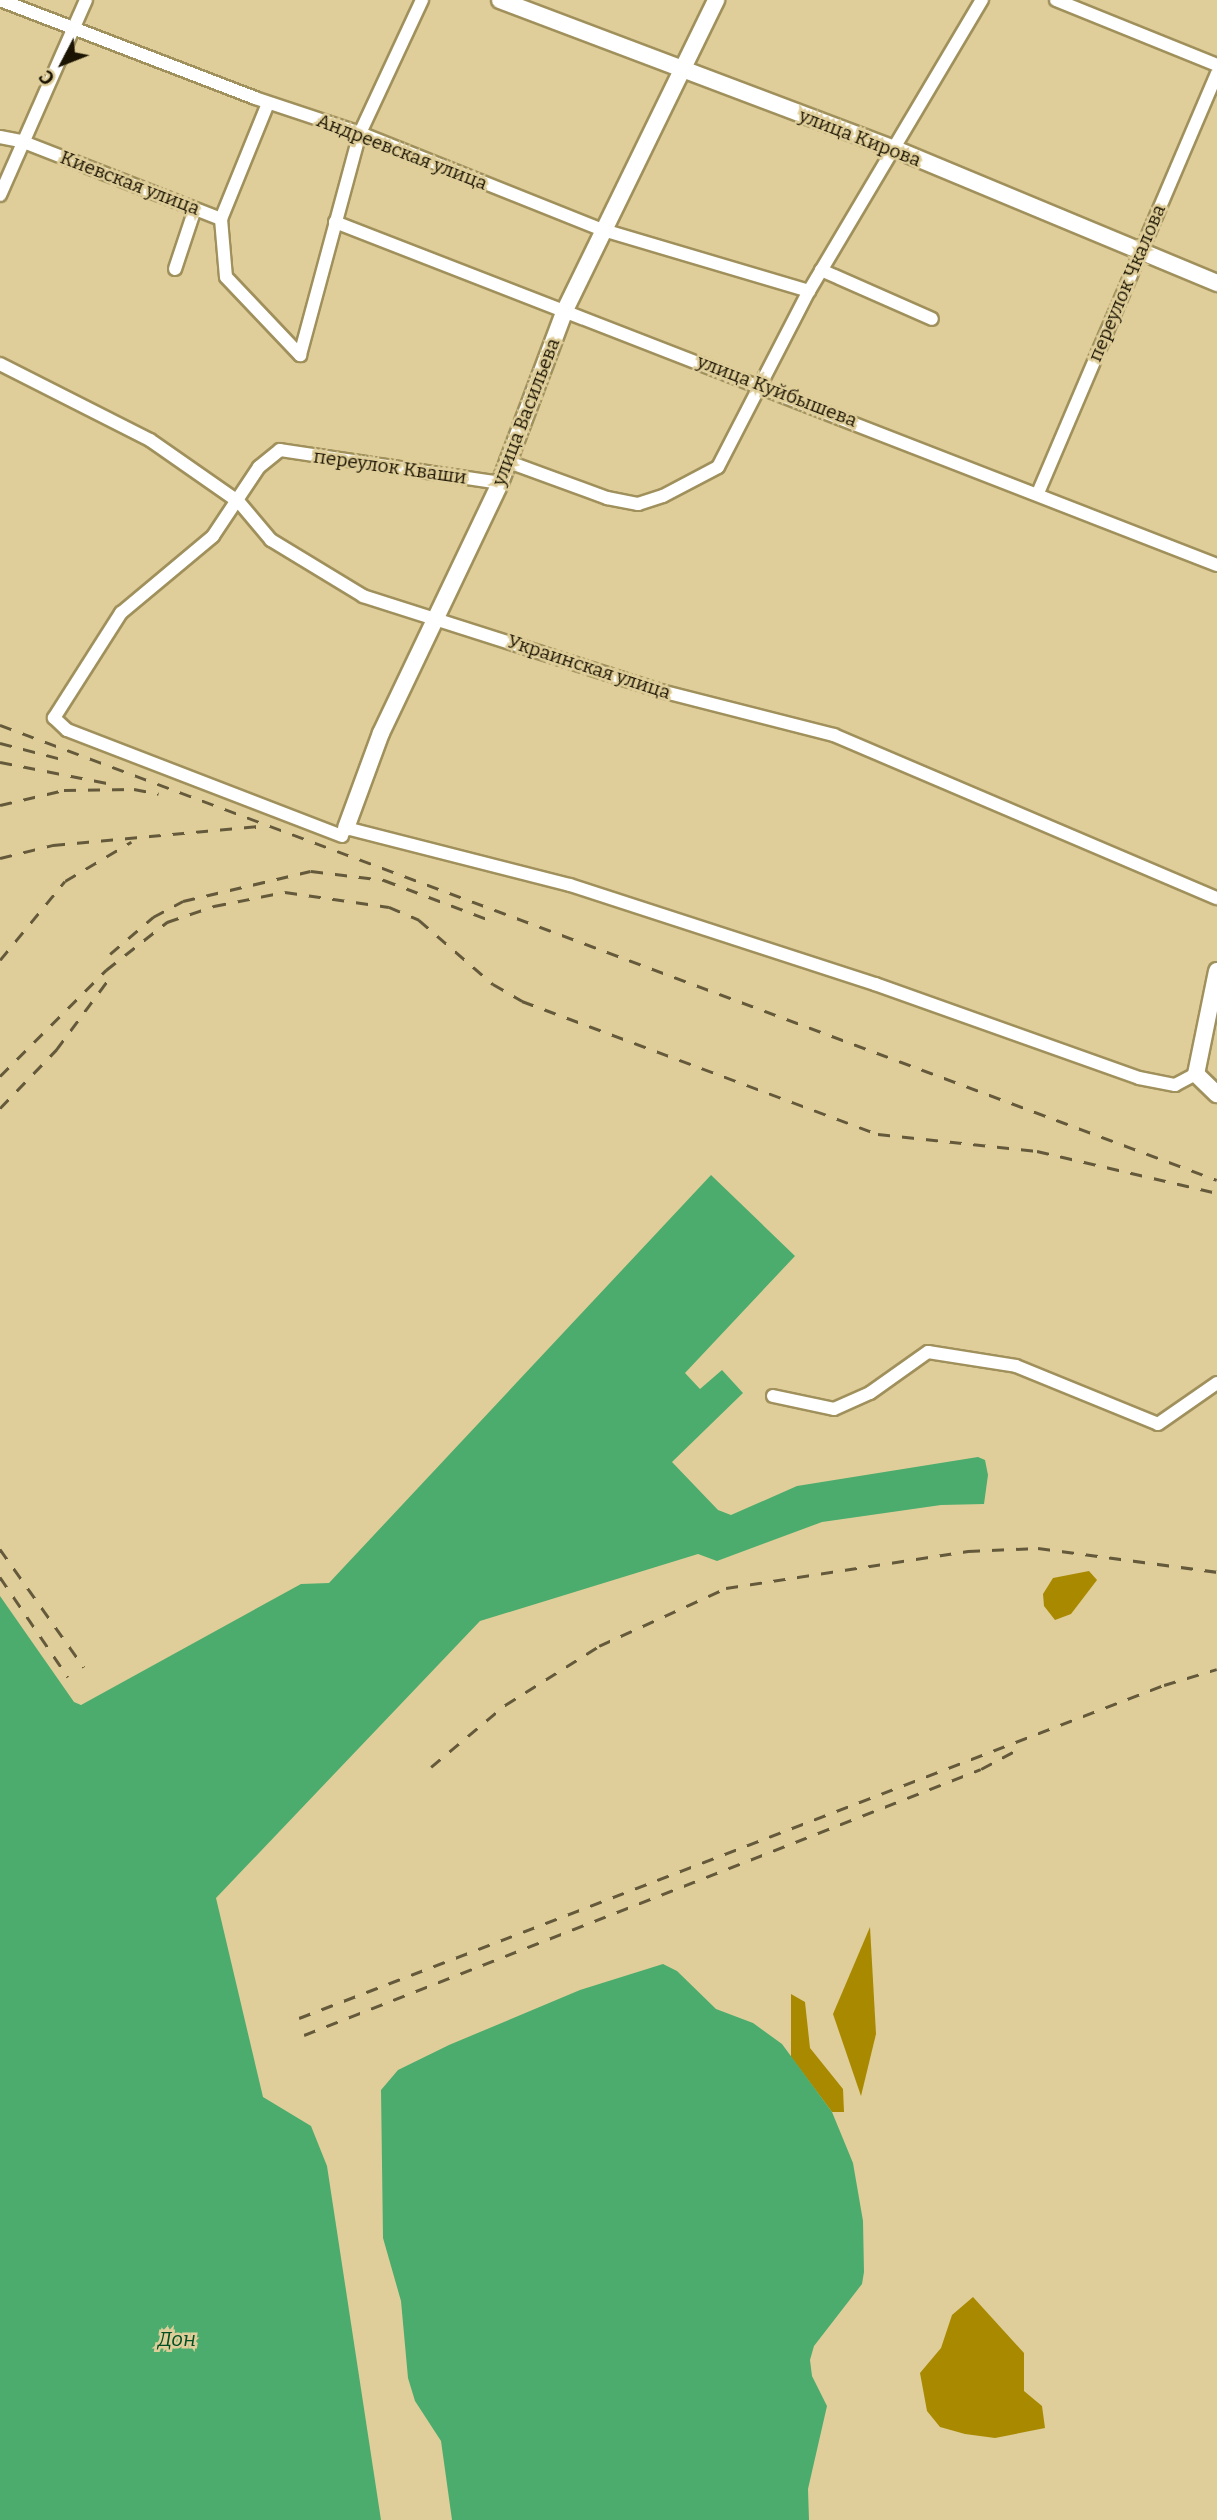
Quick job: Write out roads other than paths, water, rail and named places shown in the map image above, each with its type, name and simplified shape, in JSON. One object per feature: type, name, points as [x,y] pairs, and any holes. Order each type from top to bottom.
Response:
[{"type":"street","name":"Андреевская улица","points":[[0,0],[268,103],[360,133],[603,230],[809,291]]},
{"type":"street","points":[[0,195],[21,141],[86,0]]},
{"type":"street","points":[[335,222],[360,133],[422,0]]},
{"type":"street","name":"улица Кирова","points":[[500,0],[895,149],[1217,283]]},
{"type":"street","name":"улица Васильева","points":[[344,832],[381,733],[434,616],[500,483],[506,461],[565,310],[716,0]]},
{"type":"street","points":[[506,461],[607,498],[638,504],[663,496],[718,467],[764,386],[809,291],[982,0]]},
{"type":"street","points":[[1056,0],[1217,65]]},
{"type":"street","name":"переулок Чкалова","points":[[1038,492],[1217,75]]},
{"type":"street","points":[[221,219],[268,103]]},
{"type":"street","name":"Киевская улица","points":[[0,137],[21,141],[221,219],[226,277],[300,355],[335,222]]},
{"type":"street","points":[[175,269],[195,209]]},
{"type":"street","name":"улица Куйбышева","points":[[335,222],[1038,492],[1217,565]]},
{"type":"street","points":[[821,270],[932,319]]},
{"type":"street","name":"Украинская улица","points":[[0,364],[150,440],[239,502],[271,540],[319,573],[363,596],[434,616],[657,690],[834,735],[1217,898]]},
{"type":"street","name":"переулок Кваши","points":[[239,502],[258,467],[281,450],[500,483]]},
{"type":"street","points":[[239,502],[213,536],[121,613],[54,718],[66,730],[344,832],[570,886],[875,984],[1139,1078],[1175,1085],[1196,1074]]},
{"type":"street","points":[[1196,1074],[1217,971]]},
{"type":"street","points":[[1196,1074],[1217,1094]]},
{"type":"street","points":[[773,1396],[834,1409],[870,1393],[928,1352],[1016,1366],[1158,1424],[1217,1383]]},
{"type":"water","name":"Дон","points":[[711,1175],[795,1256],[685,1373],[700,1389],[722,1370],[743,1393],[672,1462],[718,1510],[731,1515],[797,1486],[978,1457],[985,1460],[988,1475],[984,1504],[941,1505],[822,1522],[717,1561],[698,1554],[480,1621],[216,1898],[263,2097],[311,2126],[327,2166],[381,2520],[0,2520],[0,1596],[74,1702],[81,1705],[301,1584],[329,1583]]},
{"type":"water","points":[[663,1964],[677,1971],[716,2009],[753,2023],[782,2044],[832,2112],[853,2163],[863,2221],[864,2272],[862,2284],[814,2346],[810,2360],[812,2376],[827,2406],[808,2489],[809,2520],[452,2520],[441,2441],[415,2401],[408,2378],[401,2301],[383,2238],[381,2090],[398,2070],[449,2045],[580,1990]]},
{"type":"railway","points":[[0,725],[1217,1180]]},
{"type":"railway","points":[[0,743],[69,761]]},
{"type":"railway","points":[[0,762],[107,783]]},
{"type":"railway","points":[[0,805],[64,790],[134,789],[159,794]]},
{"type":"railway","points":[[0,858],[53,845],[256,826]]},
{"type":"railway","points":[[0,960],[65,881],[131,842]]},
{"type":"railway","points":[[110,954],[153,917],[183,901],[311,871],[384,880],[495,922]]},
{"type":"railway","points":[[0,1076],[106,970],[167,922],[214,906],[285,892],[389,907],[419,920],[493,984],[522,1001],[878,1134],[1037,1151],[1217,1193]]},
{"type":"railway","points":[[0,1108],[56,1050],[111,976]]},
{"type":"railway","points":[[431,1767],[505,1705],[599,1646],[726,1588],[968,1551],[1038,1548],[1217,1572]]},
{"type":"railway","points":[[0,1549],[84,1667]]},
{"type":"railway","points":[[0,1577],[68,1677]]},
{"type":"railway","points":[[299,2018],[1164,1685],[1217,1669]]},
{"type":"railway","points":[[304,2035],[981,1769],[1016,1750]]}]
